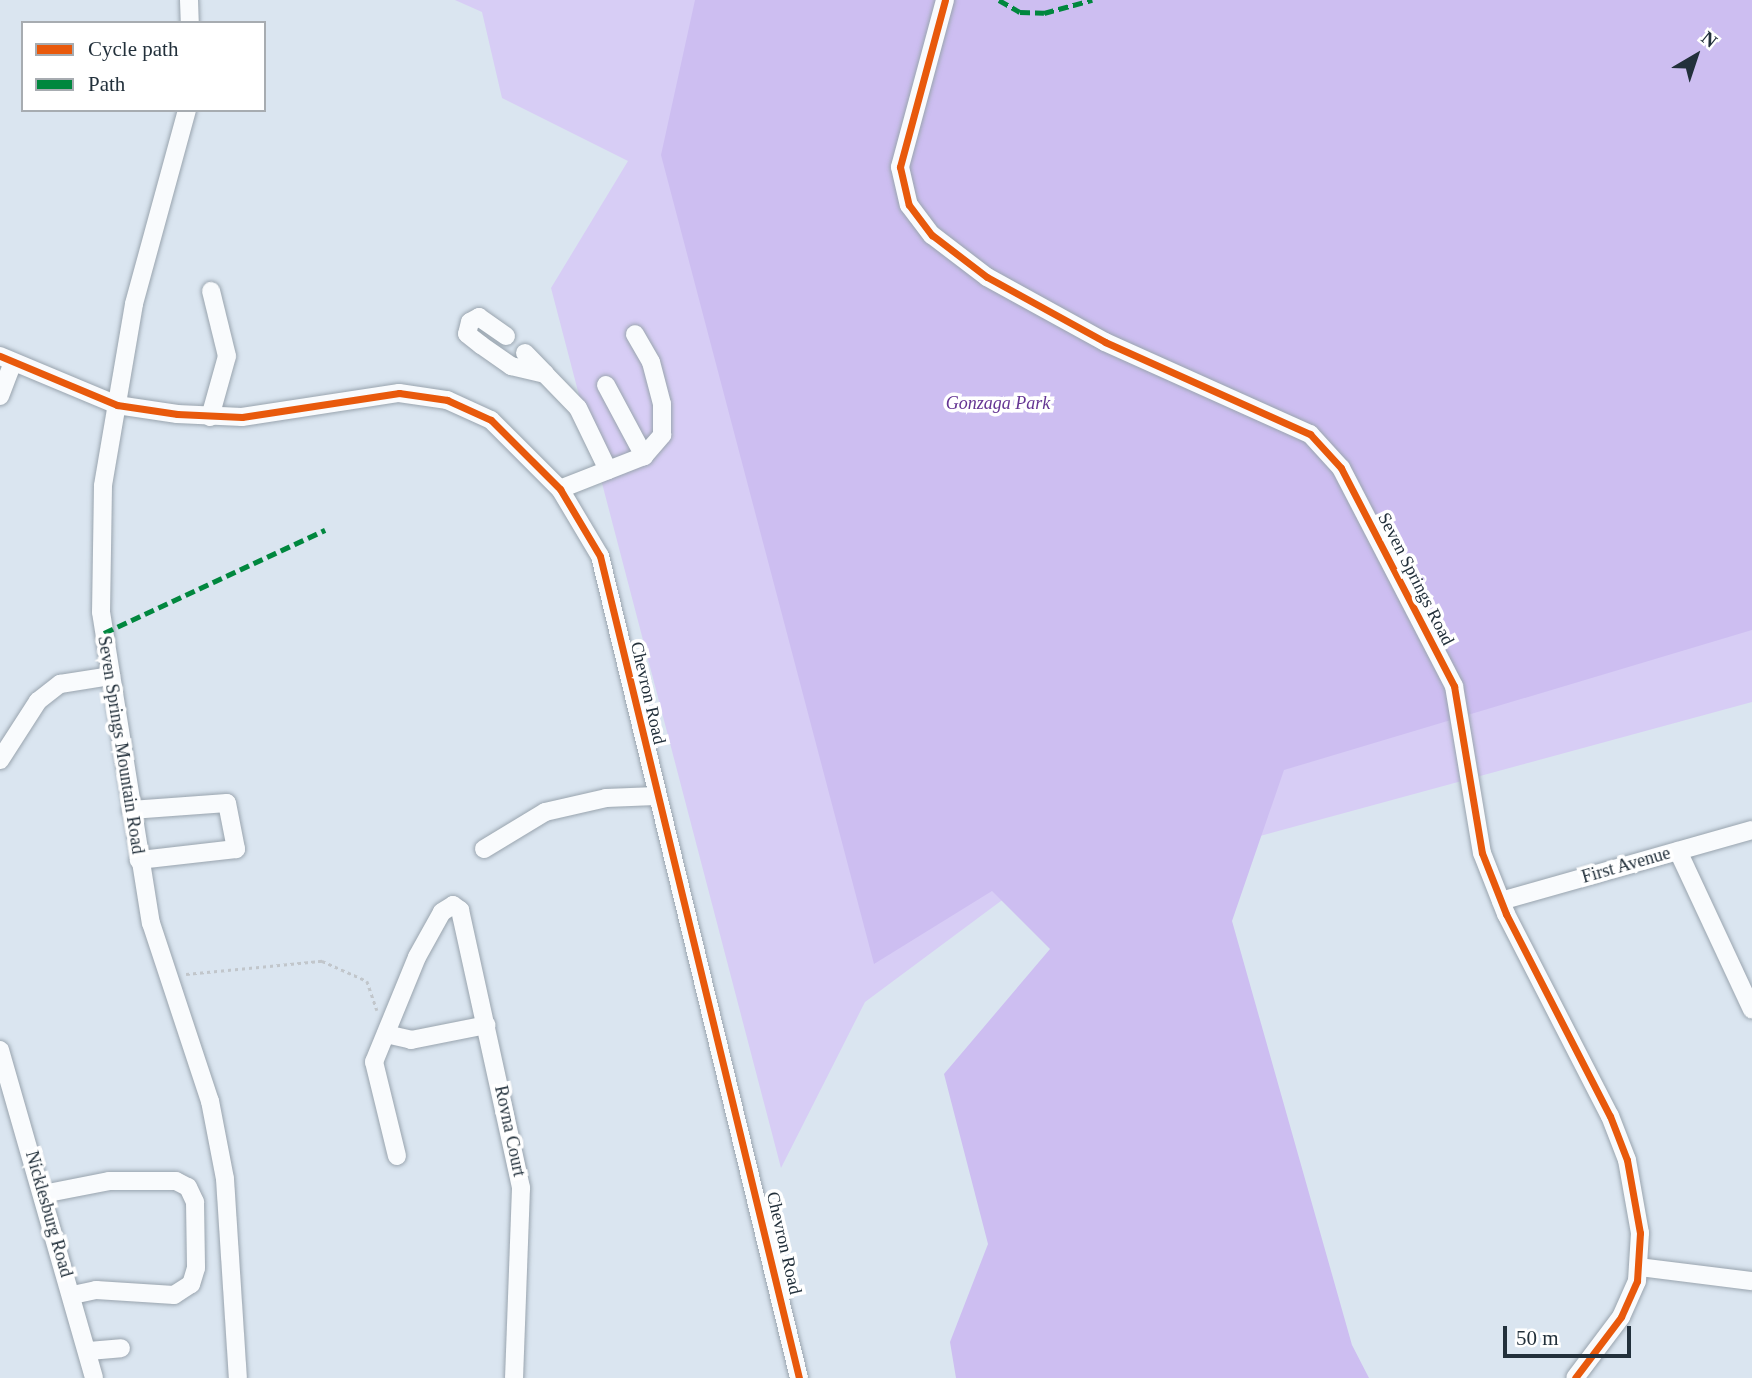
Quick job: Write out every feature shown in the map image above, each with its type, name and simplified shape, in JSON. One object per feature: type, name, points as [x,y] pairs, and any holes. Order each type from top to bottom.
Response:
[{"type":"street","points":[[189,0],[190,21]]},
{"type":"street","name":"Seven Springs Road","points":[[945,0],[900,167],[909,205],[932,235],[987,277],[1105,342],[1284,418],[1310,434],[1341,468],[1454,687],[1482,853],[1501,901],[1585,1062],[1627,1160],[1640,1233],[1639,1267],[1621,1317],[1576,1378]]},
{"type":"street","name":"Seven Springs Mountain Road","points":[[186,112],[134,304],[99,532],[101,612],[139,860],[169,972],[210,1101],[225,1179],[238,1378]]},
{"type":"street","points":[[211,417],[227,356],[212,291]]},
{"type":"street","points":[[506,336],[479,317],[470,322],[467,334],[501,359],[523,371],[544,374]]},
{"type":"street","points":[[560,489],[644,456],[662,435],[662,404],[651,362],[635,334]]},
{"type":"street","points":[[525,353],[578,408],[608,470]]},
{"type":"street","points":[[0,396],[7,359]]},
{"type":"street","name":"Chevron Road","points":[[7,359],[117,405],[211,417],[399,393],[428,396],[491,420],[560,489],[600,556],[656,796],[695,932],[799,1378]]},
{"type":"street","points":[[606,385],[644,456]]},
{"type":"street","points":[[0,760],[37,702],[60,684],[111,676]]},
{"type":"street","points":[[484,849],[545,812],[606,798],[656,796]]},
{"type":"street","points":[[131,810],[227,803],[236,849],[139,860]]},
{"type":"street","name":"First Avenue","points":[[1501,901],[1752,830]]},
{"type":"street","points":[[1678,851],[1752,1010]]},
{"type":"street","name":"Rovna Court","points":[[386,1034],[442,912],[453,905],[460,910],[521,1188],[514,1378]]},
{"type":"street","points":[[397,1156],[374,1062],[386,1034],[420,1039],[487,1024]]},
{"type":"street","name":"Nicklesburg Road","points":[[0,1050],[89,1351],[94,1378]]},
{"type":"street","points":[[43,1194],[108,1181],[176,1181],[188,1187],[195,1202],[196,1268],[191,1284],[174,1295],[96,1290],[72,1295]]},
{"type":"street","points":[[1639,1267],[1752,1281]]},
{"type":"street","points":[[89,1351],[121,1348]]},
{"type":"path","points":[[169,972],[321,961],[367,981],[386,1034]]},
{"type":"green space","name":"Gonzaga Park","points":[[455,0],[1752,0],[1752,702],[1245,840],[1211,745],[865,1002],[781,1168],[551,288],[628,161],[502,98],[482,12]]},
{"type":"green space","name":"Gonzaga Park","points":[[695,0],[1752,0],[1752,630],[1284,770],[1232,921],[1352,1345],[1369,1378],[956,1378],[950,1342],[988,1244],[944,1074],[1050,949],[992,891],[874,964],[661,155]]},
{"type":"marked path","points":[[999,0],[1020,12],[1044,13],[1092,0]]},
{"type":"marked path","points":[[104,633],[325,530]]},
{"type":"cycle path","points":[[945,0],[900,167],[909,205],[932,235],[987,277],[1105,342],[1310,434],[1341,468],[1454,686],[1482,853],[1506,914],[1610,1116],[1627,1160],[1640,1233],[1637,1281],[1621,1317],[1575,1378]]},
{"type":"cycle path","points":[[0,356],[117,405],[177,414],[242,417],[399,393],[447,400],[491,420],[560,489],[600,556],[799,1378]]}]
